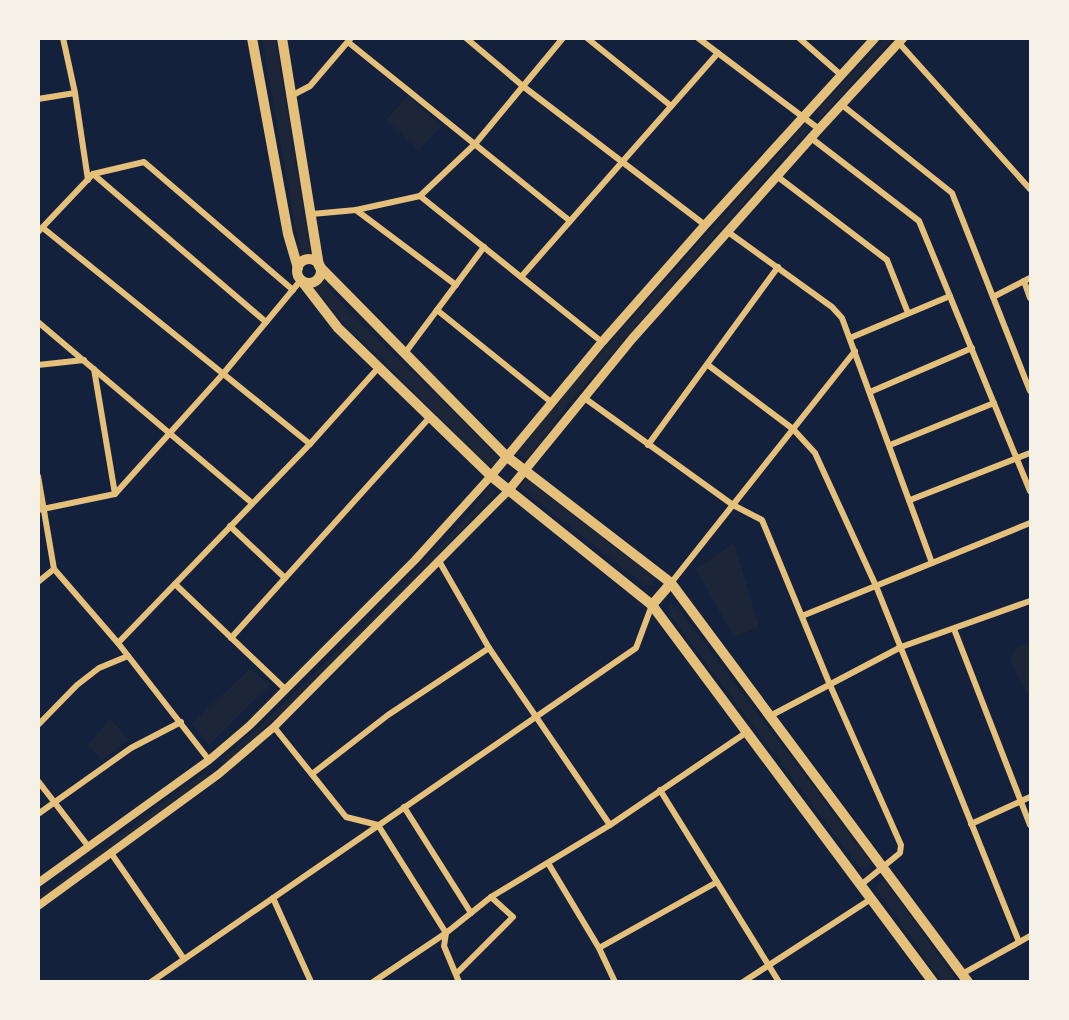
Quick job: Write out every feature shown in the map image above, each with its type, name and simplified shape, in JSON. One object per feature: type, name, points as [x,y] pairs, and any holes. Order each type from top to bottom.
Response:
[{"type":"main road","points":[[252,38],[288,234],[301,280],[338,328],[491,476],[652,605],[933,982]]},
{"type":"main road","points":[[282,38],[321,272],[316,281],[307,283],[301,280]]},
{"type":"main road","points":[[491,476],[602,342],[875,38]]},
{"type":"main road","points":[[508,491],[583,397],[819,129],[901,41]]},
{"type":"main road","points":[[298,268],[307,260],[314,261],[506,456],[671,583],[965,978]]},
{"type":"main road","points":[[652,605],[671,583]]},
{"type":"street","points":[[63,38],[90,177],[266,322]]},
{"type":"street","points":[[466,38],[524,87],[705,225]]},
{"type":"street","points":[[312,214],[356,210],[420,196],[475,144],[563,38]]},
{"type":"street","points":[[587,38],[671,106]]},
{"type":"street","points":[[698,38],[819,129]]},
{"type":"street","points":[[799,38],[841,75]]},
{"type":"street","points":[[293,95],[310,86],[350,40],[570,221]]},
{"type":"street","points":[[901,41],[1031,189]]},
{"type":"street","points":[[521,277],[718,52]]},
{"type":"street","points":[[38,99],[75,93]]},
{"type":"street","points":[[842,105],[952,193],[1031,391]]},
{"type":"street","points":[[811,138],[919,221],[1031,491]]},
{"type":"street","points":[[293,290],[144,162],[90,177],[41,230],[310,444]]},
{"type":"street","points":[[778,177],[887,260],[908,313]]},
{"type":"street","points":[[420,196],[602,342]]},
{"type":"street","points":[[356,210],[456,285]]},
{"type":"street","points":[[728,232],[832,307],[842,318],[932,563]]},
{"type":"street","points":[[405,353],[484,247]]},
{"type":"street","points":[[648,445],[778,267]]},
{"type":"street","points":[[993,298],[1027,279],[1031,298]]},
{"type":"street","points":[[41,510],[115,494],[223,373],[301,280]]},
{"type":"street","points":[[850,338],[950,296]]},
{"type":"street","points":[[437,310],[551,402]]},
{"type":"street","points":[[38,322],[253,503]]},
{"type":"street","points":[[870,392],[972,348]]},
{"type":"street","points":[[671,583],[855,351]]},
{"type":"street","points":[[38,365],[84,360]]},
{"type":"street","points":[[708,365],[793,429],[815,453],[876,586],[1019,942]]},
{"type":"street","points":[[118,643],[310,444],[379,367]]},
{"type":"street","points":[[94,369],[115,494]]},
{"type":"street","points":[[583,397],[733,505],[762,520],[830,685],[901,845],[900,853],[862,884]]},
{"type":"street","points":[[890,445],[995,403]]},
{"type":"street","points":[[231,638],[430,417]]},
{"type":"street","points":[[909,500],[1031,453]]},
{"type":"street","points":[[38,476],[41,510],[54,569],[118,643],[219,774]]},
{"type":"street","points":[[38,883],[209,760],[249,726],[415,560],[491,476]]},
{"type":"street","points":[[38,906],[219,774],[274,727],[508,491]]},
{"type":"street","points":[[802,616],[1031,523]]},
{"type":"street","points":[[230,526],[285,578]]},
{"type":"street","points":[[439,561],[489,648],[610,825]]},
{"type":"street","points":[[38,582],[54,569]]},
{"type":"street","points":[[175,584],[286,690]]},
{"type":"street","points":[[770,716],[901,647],[1031,601]]},
{"type":"street","points":[[151,982],[636,648],[652,605]]},
{"type":"street","points":[[954,629],[1031,825]]},
{"type":"street","points":[[312,774],[388,715],[489,648]]},
{"type":"street","points":[[38,725],[77,685],[99,668],[128,656]]},
{"type":"street","points":[[38,814],[131,748],[181,722]]},
{"type":"street","points":[[274,727],[346,817],[378,825],[446,933],[444,946],[459,982]]},
{"type":"street","points":[[373,982],[446,933],[491,897],[610,825],[747,732]]},
{"type":"street","points":[[38,781],[88,846]]},
{"type":"street","points":[[660,790],[779,982]]},
{"type":"street","points":[[971,824],[1031,797]]},
{"type":"street","points":[[404,807],[471,913]]},
{"type":"street","points":[[111,853],[184,959]]},
{"type":"street","points":[[548,863],[599,948],[615,982]]},
{"type":"street","points":[[599,948],[717,882]]},
{"type":"street","points":[[456,974],[513,917],[491,897]]},
{"type":"street","points":[[273,898],[311,982]]},
{"type":"street","points":[[743,982],[872,898]]},
{"type":"street","points":[[965,978],[1031,936]]},
{"type":"street","points":[[386,973],[390,982]]},
{"type":"shaded area","points":[[262,39],[275,39],[311,256],[301,259]]},
{"type":"shaded area","points":[[884,39],[893,39],[821,117],[816,112]]},
{"type":"shaded area","points":[[408,96],[441,126],[419,150],[386,120]]},
{"type":"shaded area","points":[[806,123],[810,127],[571,401],[527,459],[517,453],[565,393]]},
{"type":"shaded area","points":[[322,279],[348,311],[497,457],[494,466],[486,464],[332,310],[313,286]]},
{"type":"shaded area","points":[[525,480],[653,577],[653,585],[645,585],[522,489],[520,486]]},
{"type":"shaded area","points":[[490,486],[497,492],[397,598],[295,701],[223,765],[220,761],[307,681],[443,543]]},
{"type":"shaded area","points":[[734,543],[759,627],[734,637],[696,569]]},
{"type":"shaded area","points":[[671,603],[677,607],[871,863],[867,869],[860,868],[667,611]]},
{"type":"shaded area","points":[[1030,642],[1030,692],[1027,694],[1010,659],[1015,648]]},
{"type":"shaded area","points":[[250,669],[270,685],[209,745],[192,723]]},
{"type":"shaded area","points":[[110,718],[128,740],[102,760],[88,745]]},
{"type":"shaded area","points":[[207,770],[209,776],[39,904],[39,897]]},
{"type":"shaded area","points":[[886,882],[957,981],[942,981],[877,890],[878,883]]}]
